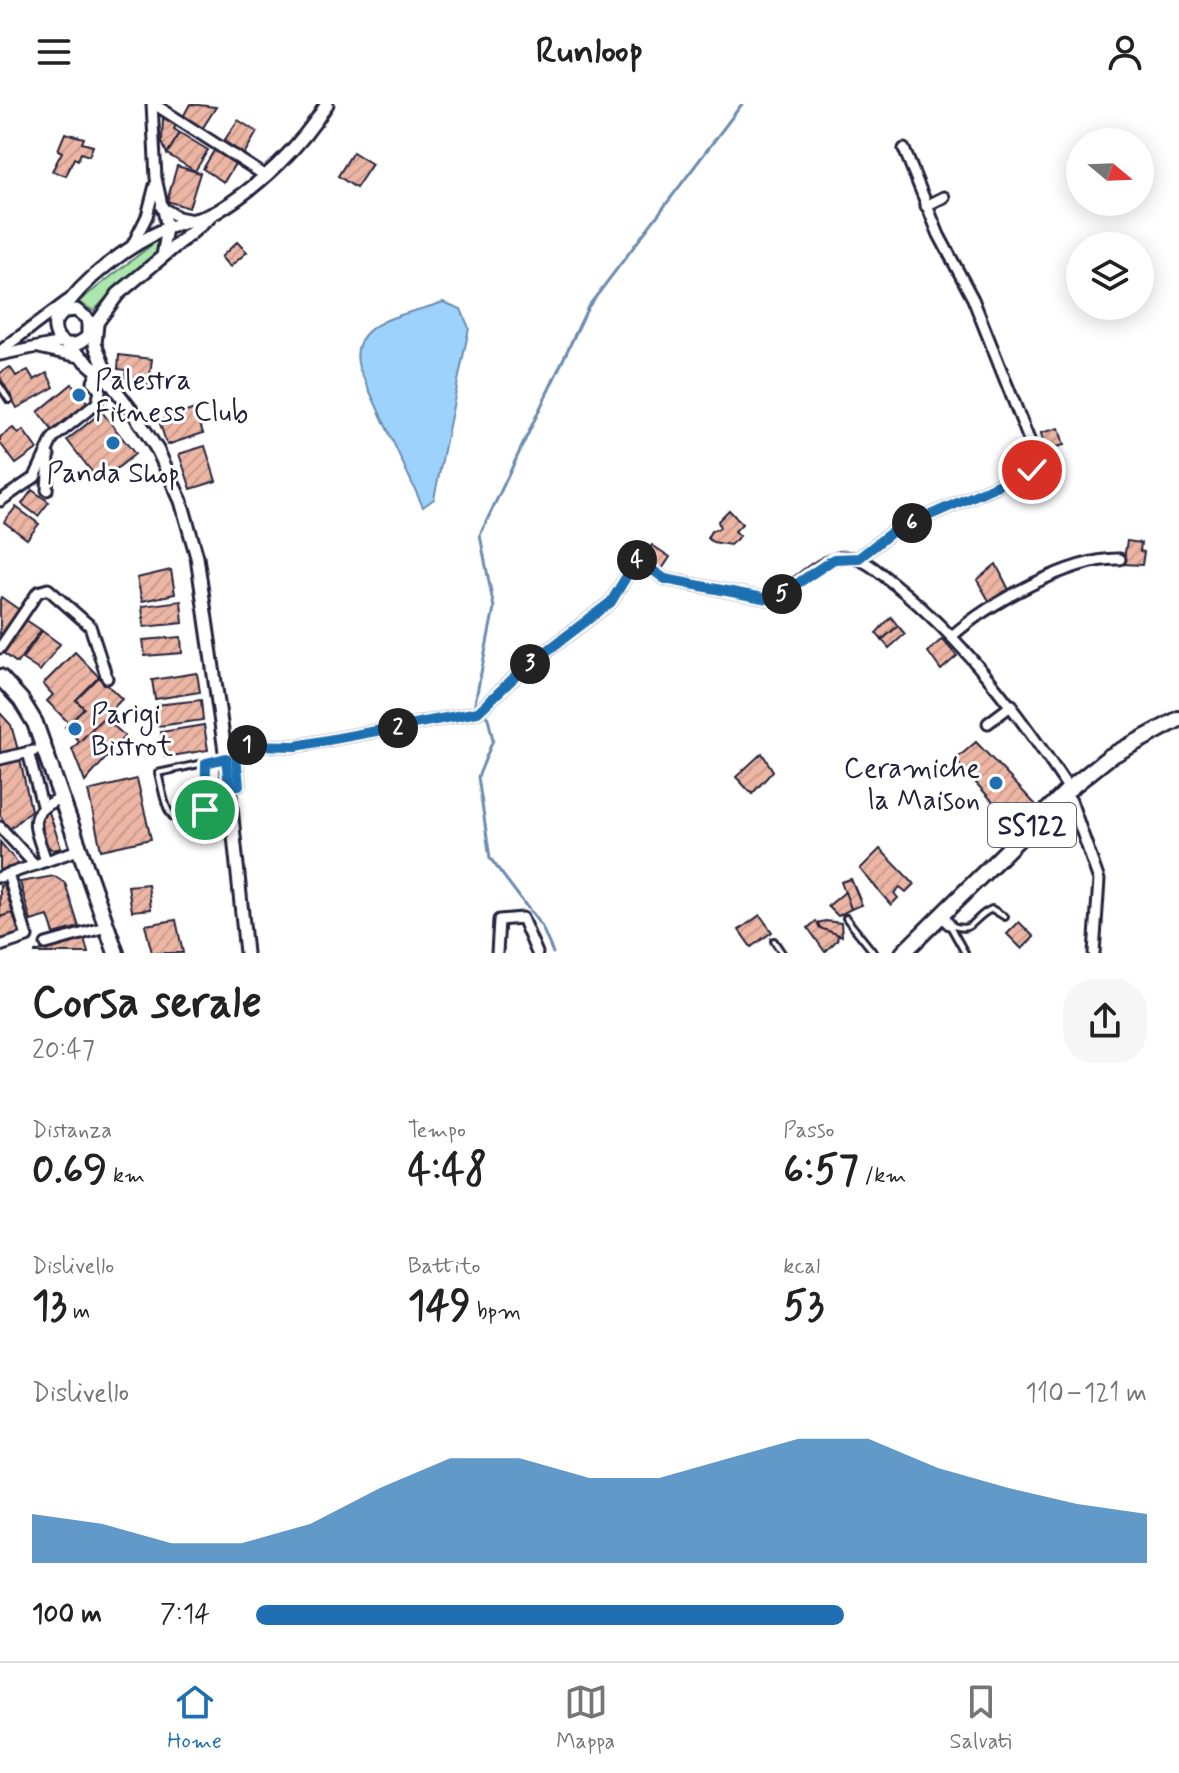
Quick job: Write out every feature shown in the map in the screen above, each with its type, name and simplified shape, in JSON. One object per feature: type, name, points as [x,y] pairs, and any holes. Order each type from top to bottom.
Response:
[{"type":"main road","points":[[0,677],[21,700],[45,748],[116,953]]},
{"type":"main road","name":"SS122","points":[[903,953],[944,920],[1067,791],[1109,757],[1179,719]]},
{"type":"street","points":[[153,104],[264,175]]},
{"type":"street","points":[[153,104],[156,178],[167,228],[162,256]]},
{"type":"street","points":[[3,350],[63,343],[76,345],[118,294],[296,146],[327,104]]},
{"type":"street","points":[[229,786],[239,785],[236,755],[245,745],[296,746],[478,712],[521,671],[611,602],[637,559],[665,579],[768,599],[779,596],[834,559],[859,558],[892,532],[1032,470],[1037,460],[973,299],[926,206],[904,149]]},
{"type":"street","points":[[130,249],[147,216],[156,178]]},
{"type":"street","points":[[926,206],[944,197]]},
{"type":"street","points":[[161,207],[178,217],[193,220]]},
{"type":"street","points":[[3,350],[130,249],[167,228],[215,213]]},
{"type":"street","points":[[70,299],[59,315],[54,330],[63,343],[109,381],[158,451],[181,501],[197,557],[226,758],[246,953]]},
{"type":"street","points":[[33,326],[76,310],[92,327],[97,353],[109,381]]},
{"type":"street","points":[[28,347],[81,357]]},
{"type":"street","points":[[47,490],[53,438],[100,398],[93,382],[98,370]]},
{"type":"street","points":[[0,501],[35,477],[49,453]]},
{"type":"street","points":[[859,558],[931,614],[952,636],[1012,705],[1067,791],[1099,880],[1094,953]]},
{"type":"street","points":[[952,636],[1032,586],[1099,560],[1120,559]]},
{"type":"street","points":[[0,648],[38,592],[48,589],[90,626],[107,678]]},
{"type":"street","points":[[988,723],[1012,705]]},
{"type":"street","points":[[0,759],[45,748]]},
{"type":"street","points":[[28,752],[42,805],[34,825],[46,861]]},
{"type":"street","points":[[42,805],[63,797]]},
{"type":"street","points":[[0,827],[35,865]]},
{"type":"street","points":[[0,946],[27,937],[4,875],[81,849]]},
{"type":"street","points":[[497,953],[499,920],[522,918],[537,953]]},
{"type":"street","points":[[46,944],[106,927]]},
{"type":"lane","points":[[0,386],[9,400]]},
{"type":"lane","points":[[206,763],[207,804],[203,814],[191,823],[175,820],[169,814],[158,773],[226,758]]},
{"type":"lane","points":[[944,920],[967,929],[992,909],[1005,917]]},
{"type":"lane","points":[[846,918],[874,953]]},
{"type":"lane","points":[[944,920],[965,953]]},
{"type":"lane","points":[[774,941],[782,953]]},
{"type":"green space","points":[[158,240],[156,256],[116,287],[94,311],[78,302]]},
{"type":"water","points":[[443,302],[461,309],[469,328],[434,499],[423,507],[359,368],[358,352],[362,339],[371,329],[398,316]]},
{"type":"building","points":[[190,104],[216,107],[202,129],[183,117]]},
{"type":"building","points":[[163,119],[177,123],[174,129],[180,133],[167,154],[162,142]]},
{"type":"building","points":[[238,120],[257,132],[244,154],[224,141]]},
{"type":"building","points":[[65,133],[84,138],[82,143],[93,146],[89,156],[81,153],[78,160],[74,158],[66,176],[52,171],[62,152],[58,150]]},
{"type":"building","points":[[180,133],[208,150],[195,171],[167,154]]},
{"type":"building","points":[[215,149],[236,162],[224,182],[203,169]]},
{"type":"building","points":[[353,152],[372,164],[356,188],[338,176]]},
{"type":"building","points":[[177,166],[200,173],[189,208],[167,201]]},
{"type":"building","points":[[237,242],[247,252],[230,267],[221,257]]},
{"type":"building","points":[[119,355],[152,359],[148,389],[124,386],[126,370],[118,369]]},
{"type":"building","points":[[10,367],[16,376],[28,370],[34,380],[47,373],[54,387],[17,408],[0,377],[0,373]]},
{"type":"building","points":[[72,384],[88,403],[53,431],[38,412]]},
{"type":"building","points":[[195,409],[203,433],[167,445],[159,421]]},
{"type":"building","points":[[102,412],[135,454],[100,482],[67,440]]},
{"type":"building","points":[[13,428],[18,434],[23,430],[37,449],[16,464],[0,443],[0,437]]},
{"type":"building","points":[[1059,428],[1064,445],[1045,450],[1041,433]]},
{"type":"building","points":[[205,446],[216,481],[191,489],[179,454]]},
{"type":"building","points":[[32,490],[49,502],[38,516],[22,504]]},
{"type":"building","points":[[16,507],[39,524],[27,539],[4,522]]},
{"type":"building","points":[[729,510],[742,524],[735,531],[740,536],[730,545],[713,542],[707,538],[711,531],[720,528],[718,521]]},
{"type":"building","points":[[1127,541],[1141,543],[1140,551],[1144,552],[1142,565],[1123,564]]},
{"type":"building","points":[[652,545],[670,557],[660,572],[642,560]]},
{"type":"building","points":[[996,564],[1010,592],[991,604],[977,580]]},
{"type":"building","points":[[171,570],[175,594],[142,601],[137,578]]},
{"type":"building","points":[[1,597],[21,611],[0,641],[0,600]]},
{"type":"building","points":[[181,601],[183,623],[144,627],[142,606]]},
{"type":"building","points":[[891,617],[898,626],[882,640],[876,633]]},
{"type":"building","points":[[26,620],[41,630],[17,663],[2,652]]},
{"type":"building","points":[[898,626],[905,634],[889,648],[882,640]]},
{"type":"building","points":[[42,631],[60,644],[40,671],[22,659]]},
{"type":"building","points":[[181,637],[182,653],[145,656],[143,640]]},
{"type":"building","points":[[942,639],[957,656],[941,670],[928,652]]},
{"type":"building","points":[[75,652],[99,677],[76,700],[84,708],[69,723],[47,701],[53,695],[43,684]]},
{"type":"building","points":[[197,673],[200,692],[155,699],[152,680]]},
{"type":"building","points":[[99,677],[122,699],[80,742],[65,727],[84,708],[76,700]]},
{"type":"building","points":[[201,700],[203,720],[158,726],[156,705]]},
{"type":"building","points":[[0,713],[11,725],[18,750],[0,755]]},
{"type":"building","points":[[104,717],[125,736],[85,782],[72,749]]},
{"type":"building","points":[[204,725],[208,750],[165,757],[161,732]]},
{"type":"building","name":"Ceramiche la Maison","points":[[976,742],[1037,806],[1017,828],[955,760]]},
{"type":"building","points":[[762,753],[773,771],[752,794],[736,777]]},
{"type":"building","points":[[20,759],[31,810],[9,830],[0,815],[0,764]]},
{"type":"building","points":[[137,779],[151,839],[101,850],[88,791]]},
{"type":"building","points":[[48,809],[61,848],[53,850],[43,843],[42,811]]},
{"type":"building","points":[[0,842],[22,868],[0,873]]},
{"type":"building","points":[[880,849],[914,884],[906,892],[900,887],[894,893],[898,898],[891,905],[860,869]]},
{"type":"building","points":[[54,876],[65,883],[79,927],[54,934],[48,916],[31,921],[20,882]]},
{"type":"building","points":[[851,879],[862,905],[851,909],[841,882]]},
{"type":"building","points":[[148,884],[151,909],[132,911],[128,886]]},
{"type":"building","points":[[4,885],[13,913],[0,917],[0,886]]},
{"type":"building","points":[[845,892],[851,909],[838,916],[828,906]]},
{"type":"building","points":[[13,913],[20,936],[0,943],[0,917]]},
{"type":"building","points":[[760,915],[772,932],[751,947],[739,930]]},
{"type":"building","points":[[176,920],[183,953],[152,953],[145,925]]},
{"type":"building","points":[[816,921],[820,928],[839,932],[837,940],[825,952],[808,928]]},
{"type":"building","points":[[1019,922],[1034,937],[1022,949],[1007,934]]},
{"type":"building","points":[[818,923],[841,923],[842,936],[820,928]]},
{"type":"building","points":[[84,938],[88,953],[35,953],[35,952]]},
{"type":"waterway","points":[[553,953],[542,927],[490,858],[478,777],[493,740],[488,718],[475,703],[494,608],[480,535],[588,307],[742,104]]},
{"type":"place","name":"Palestra Fitness Club","points":[[79,395]]},
{"type":"place","name":"Panda Shop","points":[[113,443]]},
{"type":"place","name":"Parigi Bistrot","points":[[75,729]]},
{"type":"place","name":"Ceramiche la Maison","points":[[996,783]]},
{"type":"route","points":[[205,810],[206,763],[226,758],[229,786],[239,785],[236,755],[245,745],[296,746],[470,716],[485,708],[521,671],[568,638],[611,602],[637,559],[665,579],[768,599],[779,596],[834,559],[859,558],[892,532],[989,486],[1032,470]]}]
